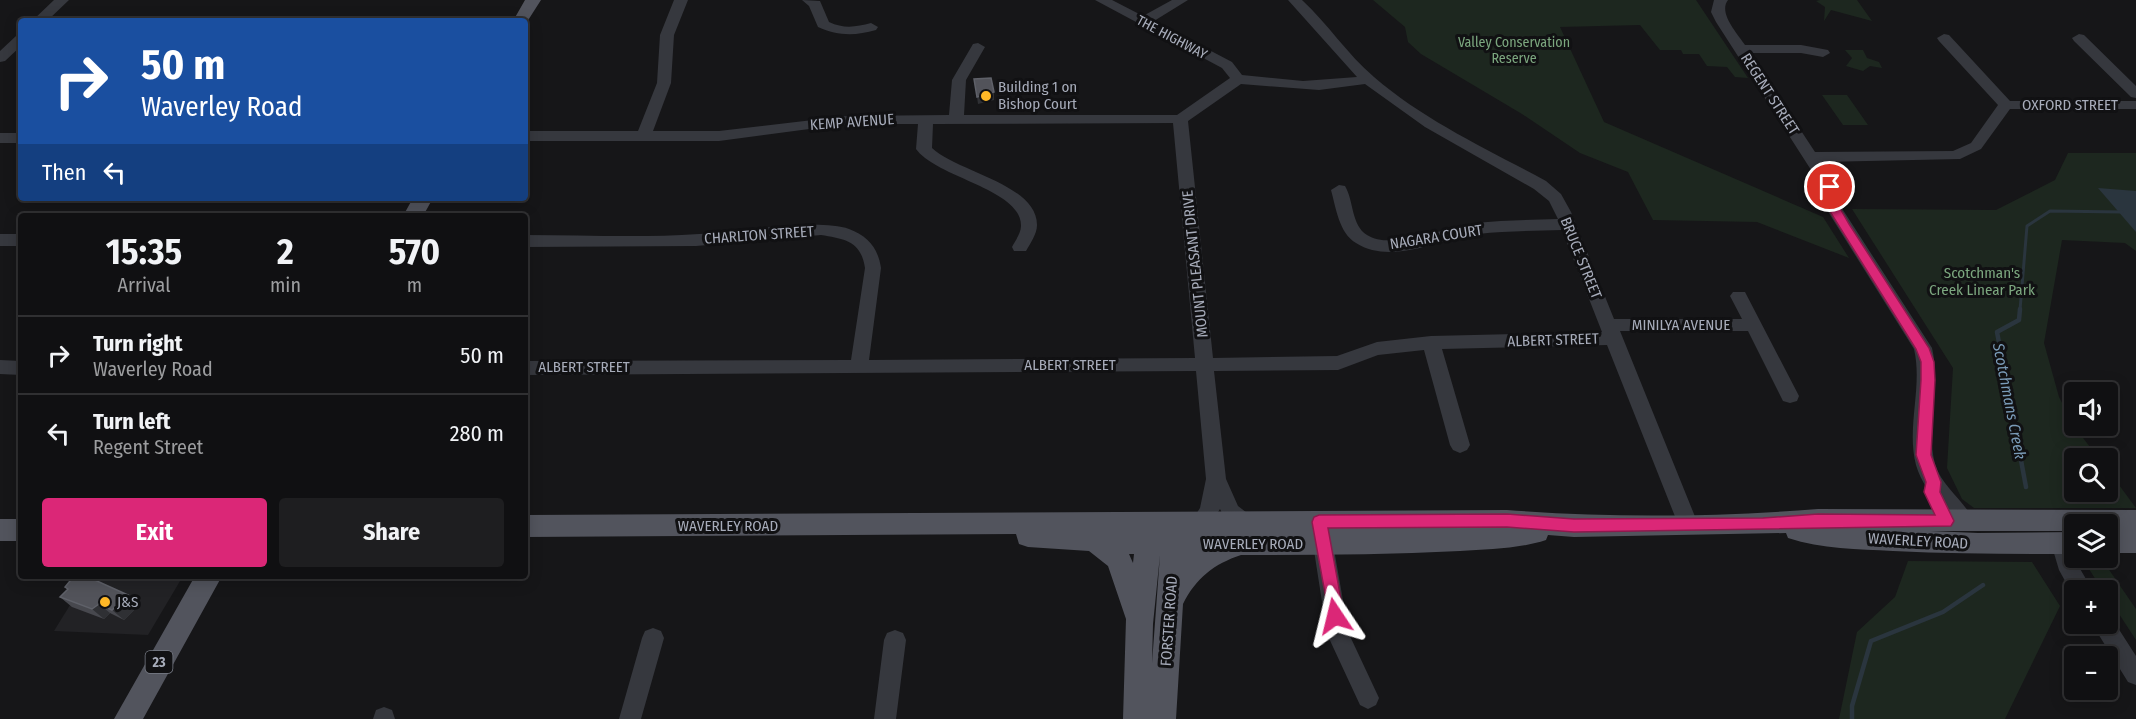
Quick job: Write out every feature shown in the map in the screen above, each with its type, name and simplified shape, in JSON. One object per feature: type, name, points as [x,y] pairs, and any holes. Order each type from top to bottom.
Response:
[{"type":"main road","points":[[523,18],[533,0]]},
{"type":"main road","name":"WAVERLEY ROAD","points":[[528,526],[930,525],[1162,533],[1321,533],[1426,542],[1503,537],[1574,526],[1763,524],[1832,537],[1963,533],[2136,521]]},
{"type":"main road","name":"WAVERLEY ROAD","points":[[930,525],[1095,541],[1162,533],[1201,522],[1245,533]]},
{"type":"main road","points":[[0,530],[18,530]]},
{"type":"main road","name":"FORSTER ROAD","points":[[1162,533],[1169,604],[1162,719]]},
{"type":"main road","name":"FORSTER ROAD","points":[[1137,719],[1139,624],[1162,533]]},
{"type":"main road","points":[[1169,604],[1180,580],[1192,567],[1245,533]]},
{"type":"main road","name":"WAVERLEY ROAD","points":[[1963,533],[2058,543]]},
{"type":"main road","points":[[1095,541],[1119,560],[1139,624]]},
{"type":"main road","points":[[2118,542],[2136,542]]},
{"type":"main road","points":[[191,605],[194,579]]},
{"type":"main road","name":"23","points":[[128,719],[207,579]]},
{"type":"main road","points":[[191,605],[221,579]]},
{"type":"street","points":[[42,18],[62,0]]},
{"type":"street","points":[[644,135],[664,83],[667,35],[681,0]]},
{"type":"street","points":[[809,0],[815,4],[823,24],[833,29],[847,32],[871,27]]},
{"type":"street","name":"THE HIGHWAY","points":[[1102,0],[1227,65],[1238,79]]},
{"type":"street","points":[[1143,22],[1181,0]]},
{"type":"street","name":"BRUCE STREET","points":[[1294,0],[1368,79],[1421,118],[1540,186],[1555,198],[1688,524]]},
{"type":"street","name":"REGENT STREET","points":[[1721,0],[1718,3],[1718,12],[1830,187],[1835,210],[1923,348],[1928,380],[1924,455],[1934,482],[1932,492],[1963,533]]},
{"type":"street","points":[[1944,38],[2006,105]]},
{"type":"street","points":[[2079,38],[2136,94]]},
{"type":"street","points":[[956,118],[959,80],[978,47]]},
{"type":"street","points":[[1741,49],[1801,49],[1823,53]]},
{"type":"street","points":[[1180,119],[1238,79],[1287,86],[1316,86],[1368,79]]},
{"type":"street","name":"OXFORD STREET","points":[[1810,157],[1955,156],[1976,146],[2006,105],[2136,105]]},
{"type":"street","points":[[926,118],[924,149],[934,159],[993,186],[1008,195],[1026,213],[1029,224],[1020,247]]},
{"type":"street","name":"KEMP AVENUE","points":[[528,136],[719,136],[847,120],[1180,119]]},
{"type":"street","name":"MOUNT PLEASANT DRIVE","points":[[1180,119],[1216,479],[1230,512],[1245,533]]},
{"type":"street","points":[[0,138],[18,138]]},
{"type":"street","name":"NAGARA COURT","points":[[1339,190],[1354,231],[1363,241],[1383,246],[1405,244],[1466,230],[1567,224]]},
{"type":"street","name":"CHARLTON STREET","points":[[528,241],[696,240],[821,230],[844,233],[860,241],[871,254],[873,268],[860,367]]},
{"type":"street","points":[[0,240],[18,240]]},
{"type":"street","points":[[1739,296],[1790,396]]},
{"type":"street","name":"MINILYA AVENUE","points":[[1610,332],[1754,325]]},
{"type":"street","name":"ALBERT STREET","points":[[528,368],[1338,363],[1377,349],[1431,343],[1610,332]]},
{"type":"street","points":[[1431,343],[1460,445]]},
{"type":"street","points":[[0,368],[18,368]]},
{"type":"street","name":"MOUNT PLEASANT DRIVE","points":[[1201,522],[1209,511],[1216,479]]},
{"type":"street","points":[[1321,533],[1338,634],[1368,698]]},
{"type":"street","points":[[2058,543],[2075,580]]},
{"type":"street","points":[[2109,634],[2136,675]]},
{"type":"street","points":[[630,719],[653,638]]},
{"type":"street","points":[[885,719],[895,640]]},
{"type":"shaded area","points":[[2098,188],[2136,191],[2136,232]]},
{"type":"shaded area","points":[[86,579],[181,579],[148,635],[54,631]]},
{"type":"green space","name":"Valley Conservation Reserve","points":[[1373,0],[1696,0],[1748,78],[1735,77],[1727,67],[1707,66],[1699,54],[1683,54],[1681,50],[1660,50],[1640,25],[1560,27],[1604,122],[1823,217],[1849,258],[1757,222],[1653,220],[1628,172],[1580,153],[1522,114],[1421,54],[1408,42],[1405,27]]},
{"type":"green space","points":[[1857,0],[1872,21],[1831,10],[1824,21],[1825,7],[1816,1]]},
{"type":"green space","points":[[1845,50],[1863,50],[1867,58],[1879,62],[1882,68],[1870,66],[1863,71],[1846,66],[1852,58]]},
{"type":"green space","points":[[1822,95],[1847,95],[1868,125],[1843,125]]},
{"type":"green space","name":"Scotchman's Creek Linear Park","points":[[2068,153],[2136,153],[2136,251],[2125,243],[2062,240],[2044,343],[2059,397],[2064,407],[2064,436],[2082,436],[2091,448],[2064,448],[2064,502],[2118,502],[2118,484],[2136,508],[1974,508],[1962,499],[1947,468],[1953,368],[1852,209],[1996,210],[2055,180]]},
{"type":"green space","points":[[1908,561],[2032,562],[2060,606],[2005,719],[1839,719],[1857,632],[1895,597]]},
{"type":"green space","points":[[2088,568],[2108,568],[2116,580],[2096,580]]},
{"type":"green space","points":[[2118,583],[2136,609],[2136,640],[2118,612]]},
{"type":"building","points":[[991,78],[994,92],[977,97],[974,79]]},
{"type":"building","points":[[72,579],[93,579],[128,595],[112,610],[99,604],[92,609],[60,597],[68,589],[65,587]]},
{"type":"waterway","name":"Scotchmans Creek","points":[[2020,310],[2027,226],[2050,211],[2122,212]]},
{"type":"waterway","name":"Scotchmans Creek","points":[[2020,309],[2019,320],[1997,332],[2026,487]]},
{"type":"waterway","name":"Scotchmans Creek","points":[[1852,719],[1852,706],[1871,641],[1943,612],[1983,585]]},
{"type":"place","name":"Building 1 on Bishop Court","points":[[986,96]]},
{"type":"place","name":"J&S","points":[[105,602]]},
{"type":"route","points":[[1335,616],[1319,522],[1507,521],[1574,526],[1763,524],[1818,520],[1946,521],[1932,492],[1934,482],[1924,455],[1928,380],[1923,348],[1835,210],[1830,187]]}]
